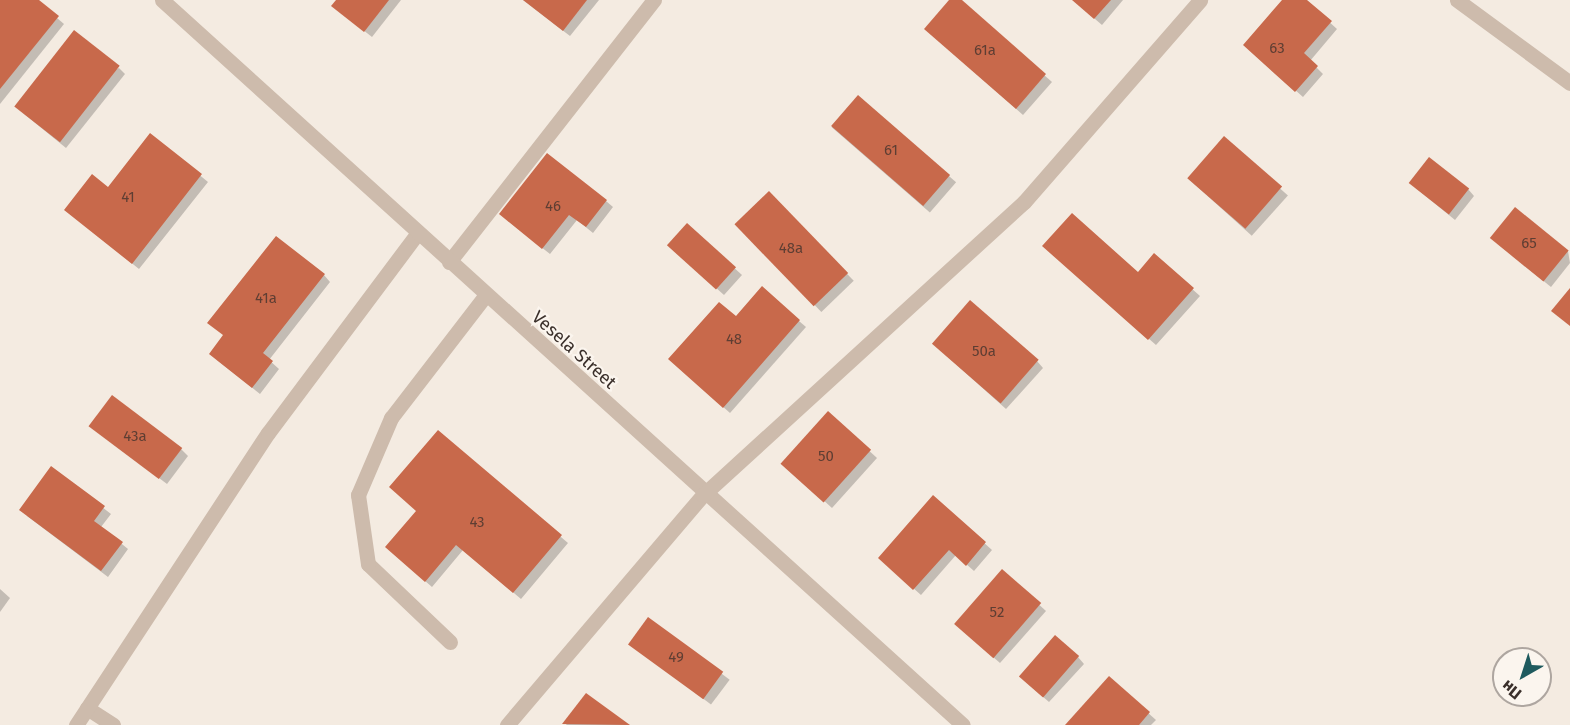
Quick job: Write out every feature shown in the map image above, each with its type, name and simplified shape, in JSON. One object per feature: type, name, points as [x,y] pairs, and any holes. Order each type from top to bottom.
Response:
[{"type":"street","name":"Vesela Street","points":[[162,0],[703,495],[963,725]]},
{"type":"street","points":[[449,262],[654,0]]},
{"type":"street","points":[[507,725],[703,495],[1024,202],[1200,0]]},
{"type":"street","points":[[1457,0],[1570,83]]},
{"type":"street","points":[[76,725],[268,434],[417,234]]},
{"type":"street","points":[[450,642],[368,564],[358,495],[391,418],[485,296]]},
{"type":"street","points":[[87,708],[112,725]]},
{"type":"building","points":[[0,0],[39,0],[59,16],[0,89]]},
{"type":"building","points":[[336,0],[389,0],[364,32],[331,6]]},
{"type":"building","points":[[523,0],[587,0],[563,31]]},
{"type":"building","points":[[949,0],[962,0],[1046,74],[1016,109],[924,29]]},
{"type":"building","points":[[1072,0],[1111,0],[1094,19]]},
{"type":"building","points":[[1282,0],[1307,0],[1332,21],[1304,53],[1318,66],[1295,92],[1243,45]]},
{"type":"building","points":[[74,30],[120,66],[60,142],[14,106]]},
{"type":"building","points":[[858,95],[950,175],[923,206],[831,126]]},
{"type":"building","points":[[150,133],[202,174],[132,264],[64,210],[92,174],[108,187]]},
{"type":"building","points":[[1224,136],[1282,187],[1245,229],[1187,178]]},
{"type":"building","points":[[547,153],[607,200],[586,227],[569,215],[542,249],[499,214]]},
{"type":"building","points":[[1429,157],[1469,188],[1449,214],[1409,183]]},
{"type":"building","points":[[769,191],[848,273],[814,306],[734,224]]},
{"type":"building","points":[[1515,207],[1569,250],[1543,282],[1490,238]]},
{"type":"building","points":[[1072,213],[1138,272],[1154,253],[1194,288],[1148,340],[1042,246]]},
{"type":"building","points":[[687,223],[736,267],[716,289],[667,245]]},
{"type":"building","points":[[276,236],[325,274],[263,353],[273,361],[252,388],[209,354],[223,335],[207,323]]},
{"type":"building","points":[[762,286],[800,320],[723,408],[668,359],[719,302],[736,316]]},
{"type":"building","points":[[1570,288],[1570,326],[1551,311]]},
{"type":"building","points":[[970,300],[1039,360],[1001,403],[932,344]]},
{"type":"building","points":[[112,395],[182,448],[159,479],[89,426]]},
{"type":"building","points":[[828,411],[871,450],[824,503],[780,464]]},
{"type":"building","points":[[438,430],[562,535],[513,593],[456,545],[425,582],[385,547],[416,511],[389,487]]},
{"type":"building","points":[[51,466],[105,506],[94,521],[123,542],[101,571],[19,510]]},
{"type":"building","points":[[933,495],[986,542],[966,566],[949,550],[913,590],[878,558]]},
{"type":"building","points":[[1002,569],[1041,603],[993,658],[954,624]]},
{"type":"building","points":[[648,617],[723,672],[703,699],[628,645]]},
{"type":"building","points":[[1055,635],[1079,656],[1043,698],[1019,677]]},
{"type":"building","points":[[1109,676],[1150,712],[1139,725],[1065,725]]},
{"type":"building","points":[[586,693],[630,725],[562,724]]}]
